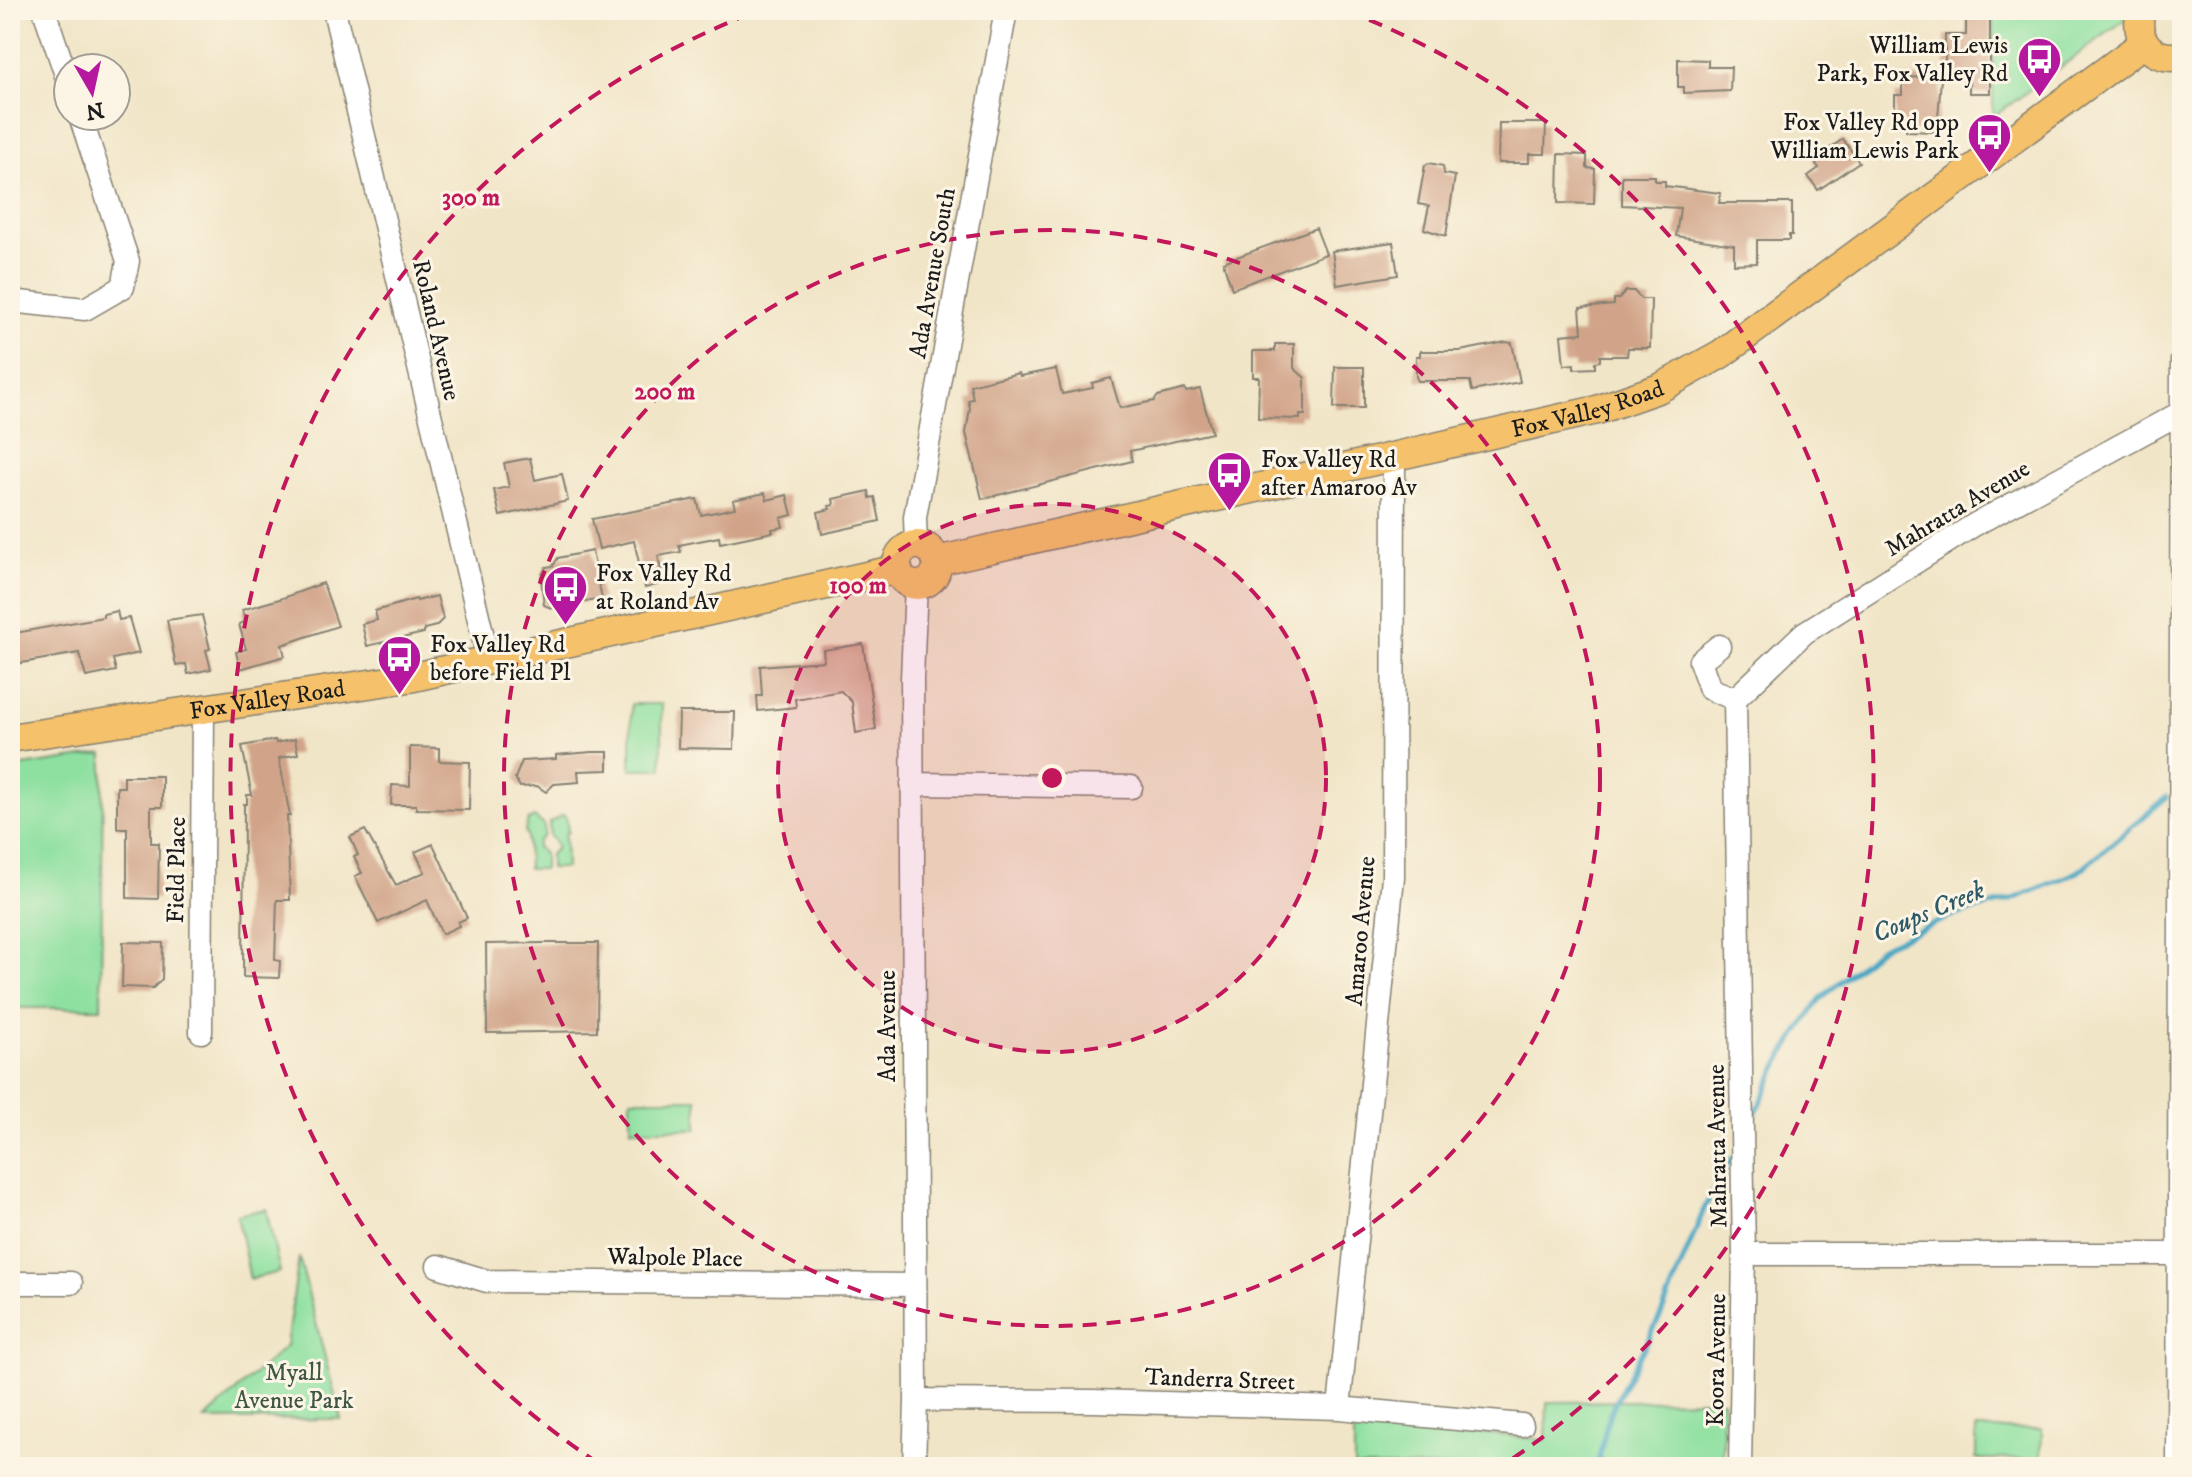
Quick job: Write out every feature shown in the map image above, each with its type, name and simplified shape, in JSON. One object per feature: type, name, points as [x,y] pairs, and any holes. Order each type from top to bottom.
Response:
[{"type":"main road","points":[[2141,10],[2138,33],[2144,43],[2161,56],[2182,56]]},
{"type":"main road","name":"Fox Valley Road","points":[[926,554],[1585,414],[1675,381],[1721,354],[2144,43]]},
{"type":"main road","points":[[907,577],[932,578],[937,567],[926,554]]},
{"type":"main road","name":"Fox Valley Road","points":[[10,738],[409,678],[907,577]]},
{"type":"street","points":[[44,10],[58,52]]},
{"type":"street","name":"Roland Avenue","points":[[334,10],[489,662]]},
{"type":"street","name":"Ada Avenue South","points":[[926,554],[915,517],[1006,10]]},
{"type":"street","points":[[10,301],[85,309],[123,287],[128,261],[85,132]]},
{"type":"street","points":[[2178,1467],[2182,361]]},
{"type":"street","name":"Mahratta Avenue","points":[[2179,1254],[1744,1254],[1735,699],[1817,624],[1974,525],[2182,412]]},
{"type":"street","name":"Amaroo Avenue","points":[[1339,1408],[1393,877],[1394,456]]},
{"type":"street","name":"Ada Avenue","points":[[907,577],[912,624],[914,1467]]},
{"type":"street","points":[[1719,646],[1700,661],[1710,689],[1735,699]]},
{"type":"street","name":"Field Place","points":[[201,1032],[203,710]]},
{"type":"street","points":[[912,784],[1131,787]]},
{"type":"street","name":"Koora Avenue","points":[[1740,1467],[1744,1254]]},
{"type":"street","name":"Walpole Place","points":[[438,1266],[487,1281],[914,1285]]},
{"type":"street","points":[[10,1283],[71,1283]]},
{"type":"street","name":"Tanderra Street","points":[[916,1400],[1339,1408],[1522,1425]]},
{"type":"green space","points":[[1993,10],[2134,10],[2134,13],[1993,117]]},
{"type":"green space","points":[[631,704],[662,704],[662,769],[631,769]]},
{"type":"green space","points":[[103,754],[101,1008],[10,1008],[10,768]]},
{"type":"green space","points":[[563,815],[568,832],[565,834],[566,868],[550,868],[550,854],[556,849],[556,844],[550,836],[549,823]]},
{"type":"green space","points":[[534,817],[544,825],[544,835],[537,842],[537,847],[544,854],[544,869],[528,869],[525,831],[528,820]]},
{"type":"green space","points":[[631,1099],[697,1099],[697,1129],[631,1129]]},
{"type":"green space","points":[[266,1209],[280,1272],[250,1279],[237,1215]]},
{"type":"green space","name":"Myall Avenue Park","points":[[299,1257],[341,1419],[204,1420],[286,1346]]},
{"type":"green space","points":[[1723,1400],[1723,1467],[1354,1467],[1354,1420],[1546,1440],[1547,1402]]},
{"type":"green space","points":[[1976,1429],[2042,1429],[2041,1459],[1976,1459]]},
{"type":"building","points":[[1966,16],[1990,16],[1990,93],[1969,93],[1969,77],[1945,77],[1945,35],[1966,35]]},
{"type":"building","points":[[1678,59],[1708,60],[1708,67],[1731,67],[1730,91],[1683,93],[1683,87],[1678,87]]},
{"type":"building","points":[[1903,77],[1941,78],[1937,132],[1906,131],[1906,126],[1895,126],[1895,95],[1903,95]]},
{"type":"building","points":[[1499,123],[1546,123],[1545,154],[1529,154],[1529,163],[1498,163]]},
{"type":"building","points":[[1843,139],[1859,162],[1818,190],[1808,176],[1819,168],[1813,160]]},
{"type":"building","points":[[1559,154],[1587,155],[1587,168],[1595,169],[1594,204],[1558,203]]},
{"type":"building","points":[[1425,165],[1443,166],[1444,174],[1455,176],[1446,236],[1424,229],[1429,206],[1418,204]]},
{"type":"building","points":[[1622,176],[1655,176],[1655,181],[1665,181],[1665,186],[1721,193],[1719,203],[1792,203],[1792,235],[1789,235],[1789,240],[1757,240],[1757,263],[1734,264],[1734,245],[1676,236],[1680,208],[1622,205]]},
{"type":"building","points":[[1316,228],[1326,254],[1232,289],[1223,262]]},
{"type":"building","points":[[1393,242],[1398,275],[1337,285],[1332,251]]},
{"type":"building","points":[[1626,291],[1634,291],[1641,299],[1651,299],[1650,348],[1628,348],[1627,356],[1600,356],[1595,368],[1574,369],[1574,364],[1564,365],[1561,335],[1582,333],[1580,308],[1614,305],[1614,299],[1619,299]]},
{"type":"building","points":[[1512,343],[1520,382],[1472,391],[1470,381],[1418,381],[1416,377],[1416,356],[1420,356],[1420,351],[1460,351]]},
{"type":"building","points":[[1275,344],[1294,344],[1294,368],[1305,378],[1305,415],[1300,415],[1300,419],[1258,418],[1259,377],[1253,377],[1253,351],[1275,351]]},
{"type":"building","points":[[1335,367],[1364,367],[1364,408],[1334,408]]},
{"type":"building","points":[[1056,369],[1062,394],[1093,388],[1092,383],[1111,378],[1120,408],[1154,401],[1158,396],[1185,389],[1186,392],[1200,389],[1212,433],[1130,451],[1132,461],[982,499],[966,433],[970,408],[968,400],[973,399],[970,385],[1019,373],[1020,376]]},
{"type":"building","points":[[530,458],[535,480],[562,474],[568,501],[500,516],[494,490],[509,487],[504,463]]},
{"type":"building","points":[[869,491],[870,498],[875,497],[880,521],[822,534],[818,512],[830,509],[829,506],[834,505],[833,499]]},
{"type":"building","points":[[765,493],[767,500],[787,495],[792,515],[781,518],[783,527],[720,543],[719,537],[679,545],[681,552],[658,556],[664,583],[645,588],[634,541],[599,549],[592,519],[697,499],[701,515],[735,508],[733,500]]},
{"type":"building","points":[[592,551],[602,599],[551,608],[544,605],[541,577],[546,567],[553,566],[558,558]]},
{"type":"building","points":[[323,583],[338,626],[282,645],[285,656],[240,669],[236,652],[246,649],[239,624],[245,622],[242,610]]},
{"type":"building","points":[[437,596],[443,619],[436,626],[424,629],[424,633],[367,646],[362,624],[377,620],[375,611]]},
{"type":"building","points":[[117,611],[119,620],[129,618],[139,653],[113,659],[116,671],[86,677],[79,653],[10,665],[10,634],[103,617],[103,614]]},
{"type":"building","points":[[202,615],[211,669],[188,674],[186,664],[176,666],[167,620]]},
{"type":"building","points":[[863,644],[876,729],[856,733],[852,702],[841,691],[795,699],[796,707],[758,711],[757,696],[762,696],[760,666],[824,661],[823,650]]},
{"type":"building","points":[[679,712],[735,712],[734,749],[678,748]]},
{"type":"building","points":[[295,739],[298,754],[279,758],[290,816],[287,816],[290,900],[277,900],[275,960],[280,961],[279,978],[243,977],[244,804],[247,804],[247,795],[252,795],[242,746]]},
{"type":"building","points":[[410,747],[439,748],[439,761],[470,762],[469,810],[391,805],[392,785],[410,786]]},
{"type":"building","points":[[608,752],[608,770],[578,771],[579,782],[554,784],[546,792],[537,786],[520,787],[515,778],[522,761]]},
{"type":"building","points":[[124,776],[162,776],[162,807],[151,807],[151,843],[159,843],[158,899],[127,898],[127,828],[117,828],[117,787],[124,787]]},
{"type":"building","points":[[365,830],[396,885],[425,872],[415,852],[433,844],[467,918],[458,922],[459,926],[442,934],[427,900],[378,923],[355,876],[362,873],[354,857],[358,855],[350,837]]},
{"type":"building","points":[[123,942],[163,943],[162,979],[153,988],[122,987]]},
{"type":"building","points":[[598,943],[597,1031],[487,1033],[486,944]]},
{"type":"waterway","name":"Coups Creek","points":[[1755,1114],[1784,1054],[1820,999],[1881,947],[1952,916],[2011,900],[2078,872],[2167,797]]},
{"type":"waterway","name":"Coups Creek","points":[[1597,1467],[1609,1415],[1661,1315],[1705,1207],[1731,1159]]},
{"type":"place","name":"William Lewis Park, Fox Valley Rd","points":[[2039,98]]},
{"type":"place","name":"Fox Valley Rd opp William Lewis Park","points":[[1990,175]]},
{"type":"place","name":"Fox Valley Rd after Amaroo Av","points":[[1230,512]]},
{"type":"place","name":"Fox Valley Rd at Roland Av","points":[[565,626]]},
{"type":"place","name":"Fox Valley Rd before Field Pl","points":[[399,697]]}]
